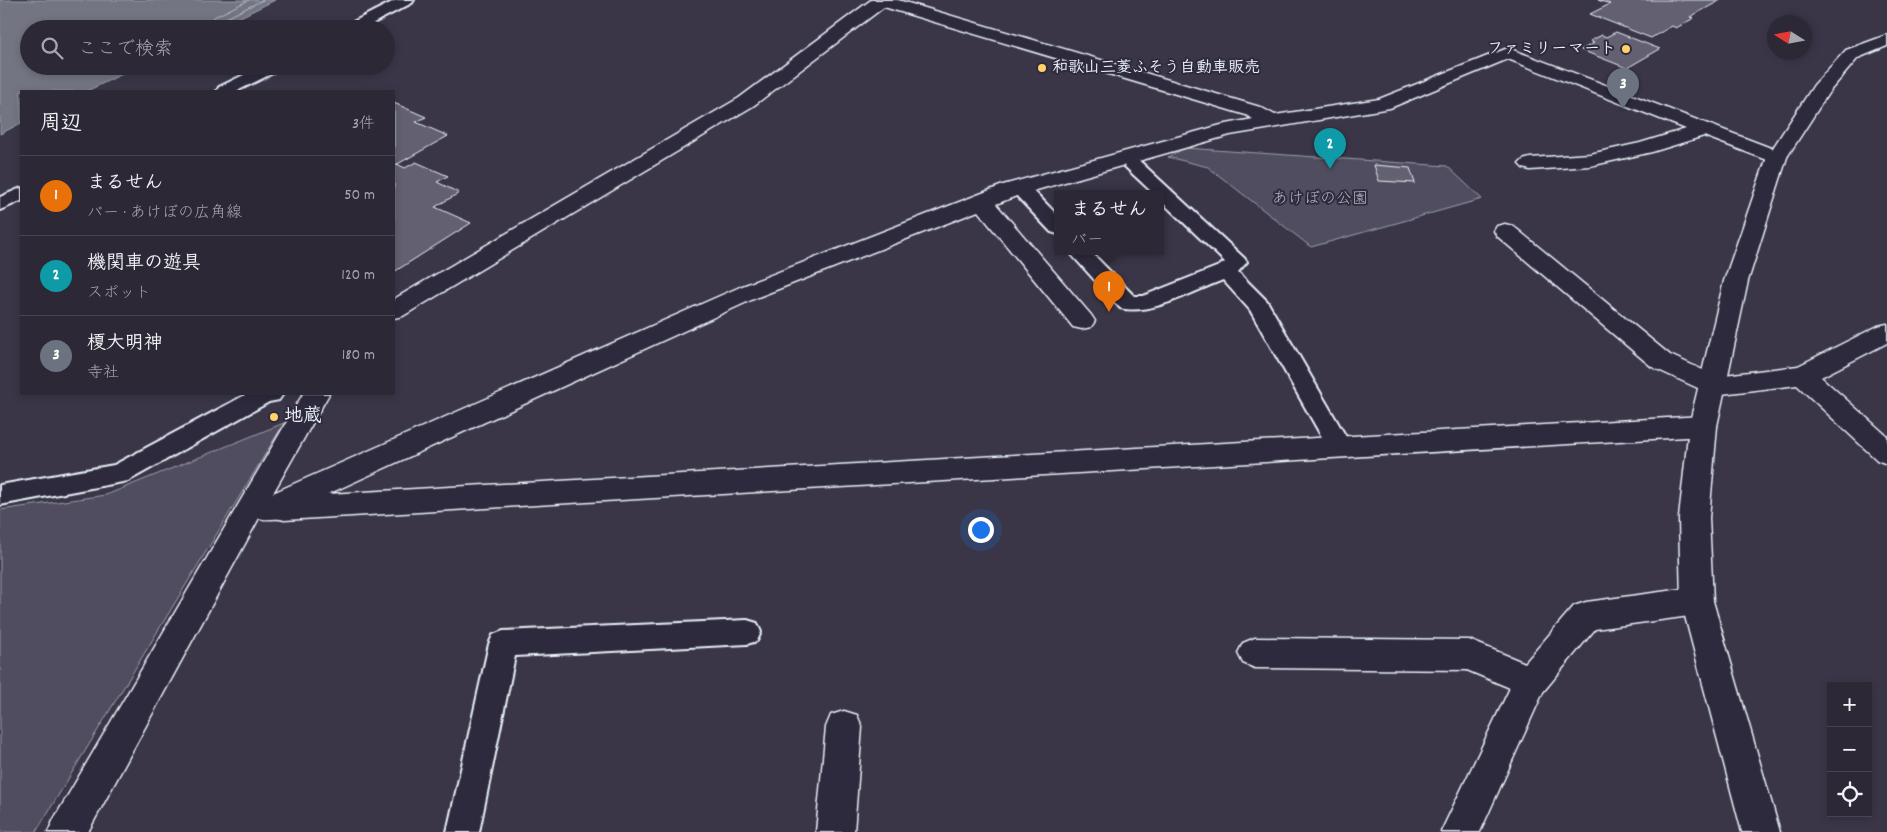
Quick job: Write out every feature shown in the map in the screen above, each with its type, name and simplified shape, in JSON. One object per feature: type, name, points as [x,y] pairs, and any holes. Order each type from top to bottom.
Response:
[{"type":"street","points":[[395,309],[746,102],[882,0],[1253,111],[1272,122]]},
{"type":"street","points":[[1761,832],[1697,601],[1694,518],[1703,426],[1736,281],[1776,157],[1821,89],[1852,54],[1887,40]]},
{"type":"street","points":[[258,509],[750,292],[1020,188],[1228,129],[1384,104],[1508,53],[1702,130],[1776,157]]},
{"type":"street","points":[[1530,164],[1590,160],[1645,148],[1702,130]]},
{"type":"street","points":[[982,202],[1082,321]]},
{"type":"street","points":[[1505,231],[1661,361],[1713,386],[1802,376],[1887,332]]},
{"type":"street","points":[[1802,376],[1887,453]]},
{"type":"street","points":[[67,832],[258,509],[315,395]]},
{"type":"street","points":[[258,509],[1703,426]]},
{"type":"street","points":[[1460,832],[1530,681],[1586,616],[1697,601]]},
{"type":"street","points":[[1255,652],[1469,655],[1530,681]]},
{"type":"street","points":[[835,832],[844,727]]},
{"type":"lane","points":[[368,20],[408,0]]},
{"type":"lane","points":[[227,90],[257,75]]},
{"type":"lane","points":[[1126,158],[1160,190]]},
{"type":"lane","points":[[1020,188],[1054,224]]},
{"type":"lane","points":[[0,204],[20,194]]},
{"type":"lane","points":[[1083,255],[1128,303],[1146,303],[1226,271],[1237,262],[1164,194]]},
{"type":"lane","points":[[1226,271],[1259,306],[1340,447]]},
{"type":"lane","points":[[0,495],[119,474],[264,395]]},
{"type":"lane","points":[[463,832],[504,644],[747,632]]},
{"type":"green space","name":"あけぼの公園","points":[[1185,148],[1447,166],[1482,199],[1311,247],[1208,167],[1168,157]]},
{"type":"green space","points":[[284,423],[36,832],[0,832],[0,510],[106,495]]},
{"type":"water","points":[[0,0],[275,0],[234,20],[20,20],[20,75],[120,75],[89,90],[20,90],[20,124],[0,134]]},
{"type":"building","points":[[1598,0],[1721,0],[1690,17],[1694,18],[1676,28],[1672,26],[1651,38],[1590,14],[1610,4]]},
{"type":"building","points":[[1616,32],[1660,49],[1627,68],[1581,50],[1594,43],[1590,41],[1602,35],[1606,37]]},
{"type":"building","points":[[395,103],[426,117],[416,122],[448,136],[395,165]]},
{"type":"building","points":[[416,162],[448,176],[437,182],[459,193],[435,207],[471,223],[395,271],[395,165],[397,164],[405,168]]},
{"type":"building","points":[[1374,165],[1410,168],[1415,183],[1379,181]]},
{"type":"place","name":"ファミリーマート","points":[[1626,49]]},
{"type":"place","name":"和歌山三菱ふそう自動車販売","points":[[1042,68]]},
{"type":"place","name":"榎大明神","points":[[1623,109]]},
{"type":"place","name":"機関車の遊具","points":[[1330,169]]},
{"type":"place","name":"まるせん","points":[[1109,312]]},
{"type":"place","name":"地蔵","points":[[274,417]]}]
